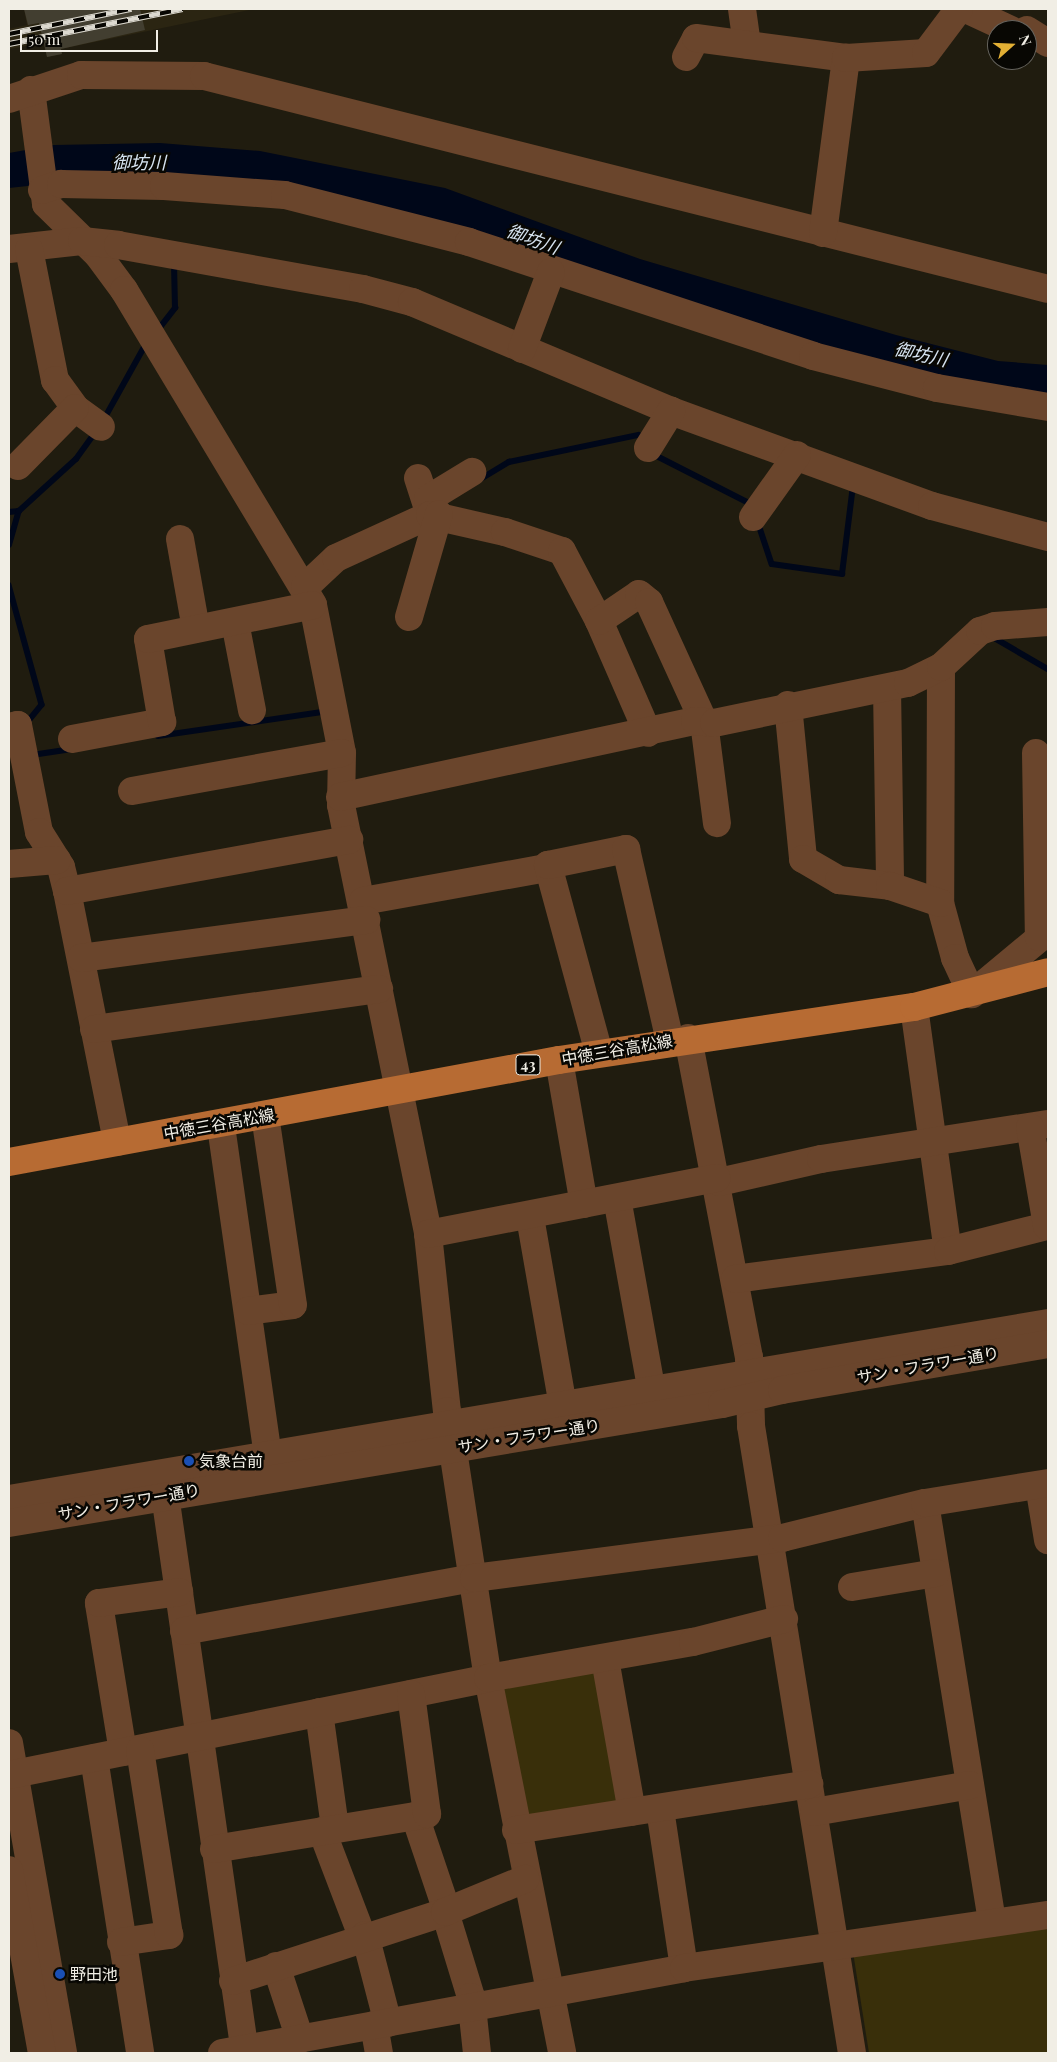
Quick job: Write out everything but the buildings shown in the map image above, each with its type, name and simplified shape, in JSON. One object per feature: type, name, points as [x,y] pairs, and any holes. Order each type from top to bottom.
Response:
[{"type":"main road","name":"中徳三谷高松線","points":[[9,1162],[117,1142],[221,1126],[599,1053],[914,1006],[972,994],[1048,972]]},
{"type":"street","points":[[742,9],[747,45]]},
{"type":"street","points":[[686,57],[696,38],[846,58],[926,53],[959,9]]},
{"type":"street","points":[[966,9],[1002,20]]},
{"type":"street","points":[[1037,36],[1048,43]]},
{"type":"street","points":[[823,234],[846,58]]},
{"type":"street","points":[[562,2053],[553,1994],[525,1879],[488,1678],[452,1437],[428,1234],[402,1090],[379,989],[365,910],[340,797],[342,753],[309,596],[240,488],[140,314],[111,272],[53,213],[42,188],[39,145],[20,95],[81,75],[204,76],[823,234],[1048,289]]},
{"type":"street","points":[[42,188],[61,184],[164,186],[285,195],[411,225],[813,356],[937,388],[1048,407]]},
{"type":"street","points":[[101,427],[75,408],[55,380],[19,249],[82,241],[363,289],[412,302],[671,411],[797,455],[932,506],[1048,537]]},
{"type":"street","points":[[522,349],[551,272]]},
{"type":"street","points":[[18,466],[75,408]]},
{"type":"street","points":[[648,448],[671,411]]},
{"type":"street","points":[[753,516],[797,455]]},
{"type":"street","points":[[72,739],[162,722],[148,639],[235,622],[309,596],[336,558],[429,502],[472,472]]},
{"type":"street","points":[[409,617],[429,502]]},
{"type":"street","points":[[429,502],[562,552],[599,621],[648,733]]},
{"type":"street","points":[[180,539],[196,629]]},
{"type":"street","points":[[599,621],[639,594],[649,602],[704,722],[717,823]]},
{"type":"street","points":[[235,622],[252,710]]},
{"type":"street","points":[[340,797],[788,705],[887,688],[941,667],[980,631],[995,626],[1048,622]]},
{"type":"street","points":[[941,667],[940,904],[955,958],[972,994],[1044,934],[1036,753]]},
{"type":"street","points":[[887,688],[890,886]]},
{"type":"street","points":[[788,705],[803,859],[839,880],[890,886],[940,904]]},
{"type":"street","points":[[9,727],[18,726],[39,832],[57,860],[67,890],[117,1142]]},
{"type":"street","points":[[132,791],[342,753]]},
{"type":"street","points":[[67,890],[349,840]]},
{"type":"street","points":[[81,958],[365,910],[626,849],[718,1180],[735,1279],[770,1540],[837,1945],[852,2053]]},
{"type":"street","points":[[9,864],[57,860]]},
{"type":"street","points":[[547,868],[599,1053]]},
{"type":"street","points":[[94,1029],[379,989]]},
{"type":"street","points":[[914,1006],[948,1251]]},
{"type":"street","points":[[559,1060],[584,1204]]},
{"type":"street","points":[[248,1311],[293,1305],[265,1116]]},
{"type":"street","points":[[221,1126],[268,1457]]},
{"type":"street","points":[[428,1234],[530,1217],[584,1204],[821,1159],[1039,1126],[1047,1226],[948,1251],[735,1279]]},
{"type":"street","points":[[617,1198],[652,1392]]},
{"type":"street","points":[[530,1217],[562,1406]]},
{"type":"street","name":"サン・フラワー通り","points":[[9,1499],[268,1457],[452,1437],[562,1406],[652,1392],[750,1386],[1048,1324]]},
{"type":"street","name":"サン・フラワー通り","points":[[9,1523],[165,1495],[452,1437],[750,1386],[1048,1344]]},
{"type":"street","points":[[184,1631],[474,1578],[770,1540],[925,1503],[1044,1484],[1048,1540]]},
{"type":"street","points":[[165,1495],[233,1981],[237,2052],[684,1968],[1048,1915]]},
{"type":"street","points":[[925,1503],[992,1923]]},
{"type":"street","points":[[852,1587],[936,1573]]},
{"type":"street","points":[[122,1942],[169,1936],[132,1751],[99,1603],[179,1592]]},
{"type":"street","points":[[12,1775],[132,1751],[199,1735],[488,1678],[604,1658],[784,1619]]},
{"type":"street","points":[[604,1658],[632,1812]]},
{"type":"street","points":[[214,1849],[427,1814],[411,1694]]},
{"type":"street","points":[[319,1712],[329,1829],[364,1936],[381,2024],[380,2053]]},
{"type":"street","points":[[9,1743],[12,1775],[63,2053]]},
{"type":"street","points":[[94,1758],[140,2053]]},
{"type":"street","points":[[516,1830],[660,1809],[809,1784]]},
{"type":"street","points":[[814,1812],[970,1786]]},
{"type":"street","points":[[660,1809],[684,1968]]},
{"type":"street","points":[[415,1816],[446,1912],[471,2007],[477,2053]]},
{"type":"street","points":[[9,1870],[42,2053]]},
{"type":"street","points":[[233,1981],[364,1936],[446,1912],[525,1879]]},
{"type":"street","points":[[276,1966],[300,2039]]},
{"type":"shaded area","points":[[24,9],[254,9],[61,49],[62,54],[47,57],[44,43],[9,49],[9,29],[27,25]]},
{"type":"shaded area","points":[[597,1667],[617,1802],[524,1817],[500,1684]]},
{"type":"shaded area","points":[[1048,1923],[1048,2053],[869,2053],[853,1952]]},
{"type":"water","name":"御坊川","points":[[160,143],[260,151],[445,188],[640,259],[896,335],[998,361],[1048,365],[1048,402],[895,374],[428,223],[74,181],[9,188],[9,153],[54,145]]},
{"type":"waterway","points":[[158,330],[175,308],[174,264]]},
{"type":"waterway","points":[[103,421],[147,342]]},
{"type":"waterway","points":[[9,545],[19,511],[76,459],[95,433]]},
{"type":"waterway","points":[[479,480],[509,462],[638,435]]},
{"type":"waterway","points":[[653,454],[749,503]]},
{"type":"waterway","points":[[758,522],[772,564],[842,574],[853,486]]},
{"type":"waterway","points":[[9,512],[19,511]]},
{"type":"waterway","points":[[9,585],[42,705],[25,726]]},
{"type":"waterway","points":[[991,636],[1048,669]]},
{"type":"waterway","points":[[158,736],[323,712]]},
{"type":"waterway","points":[[32,755],[72,749]]},
{"type":"railway","points":[[9,34],[131,9]]},
{"type":"railway","points":[[9,44],[183,9]]},
{"type":"place","name":"気象台前","points":[[189,1461]]},
{"type":"place","name":"野田池","points":[[60,1974]]}]
